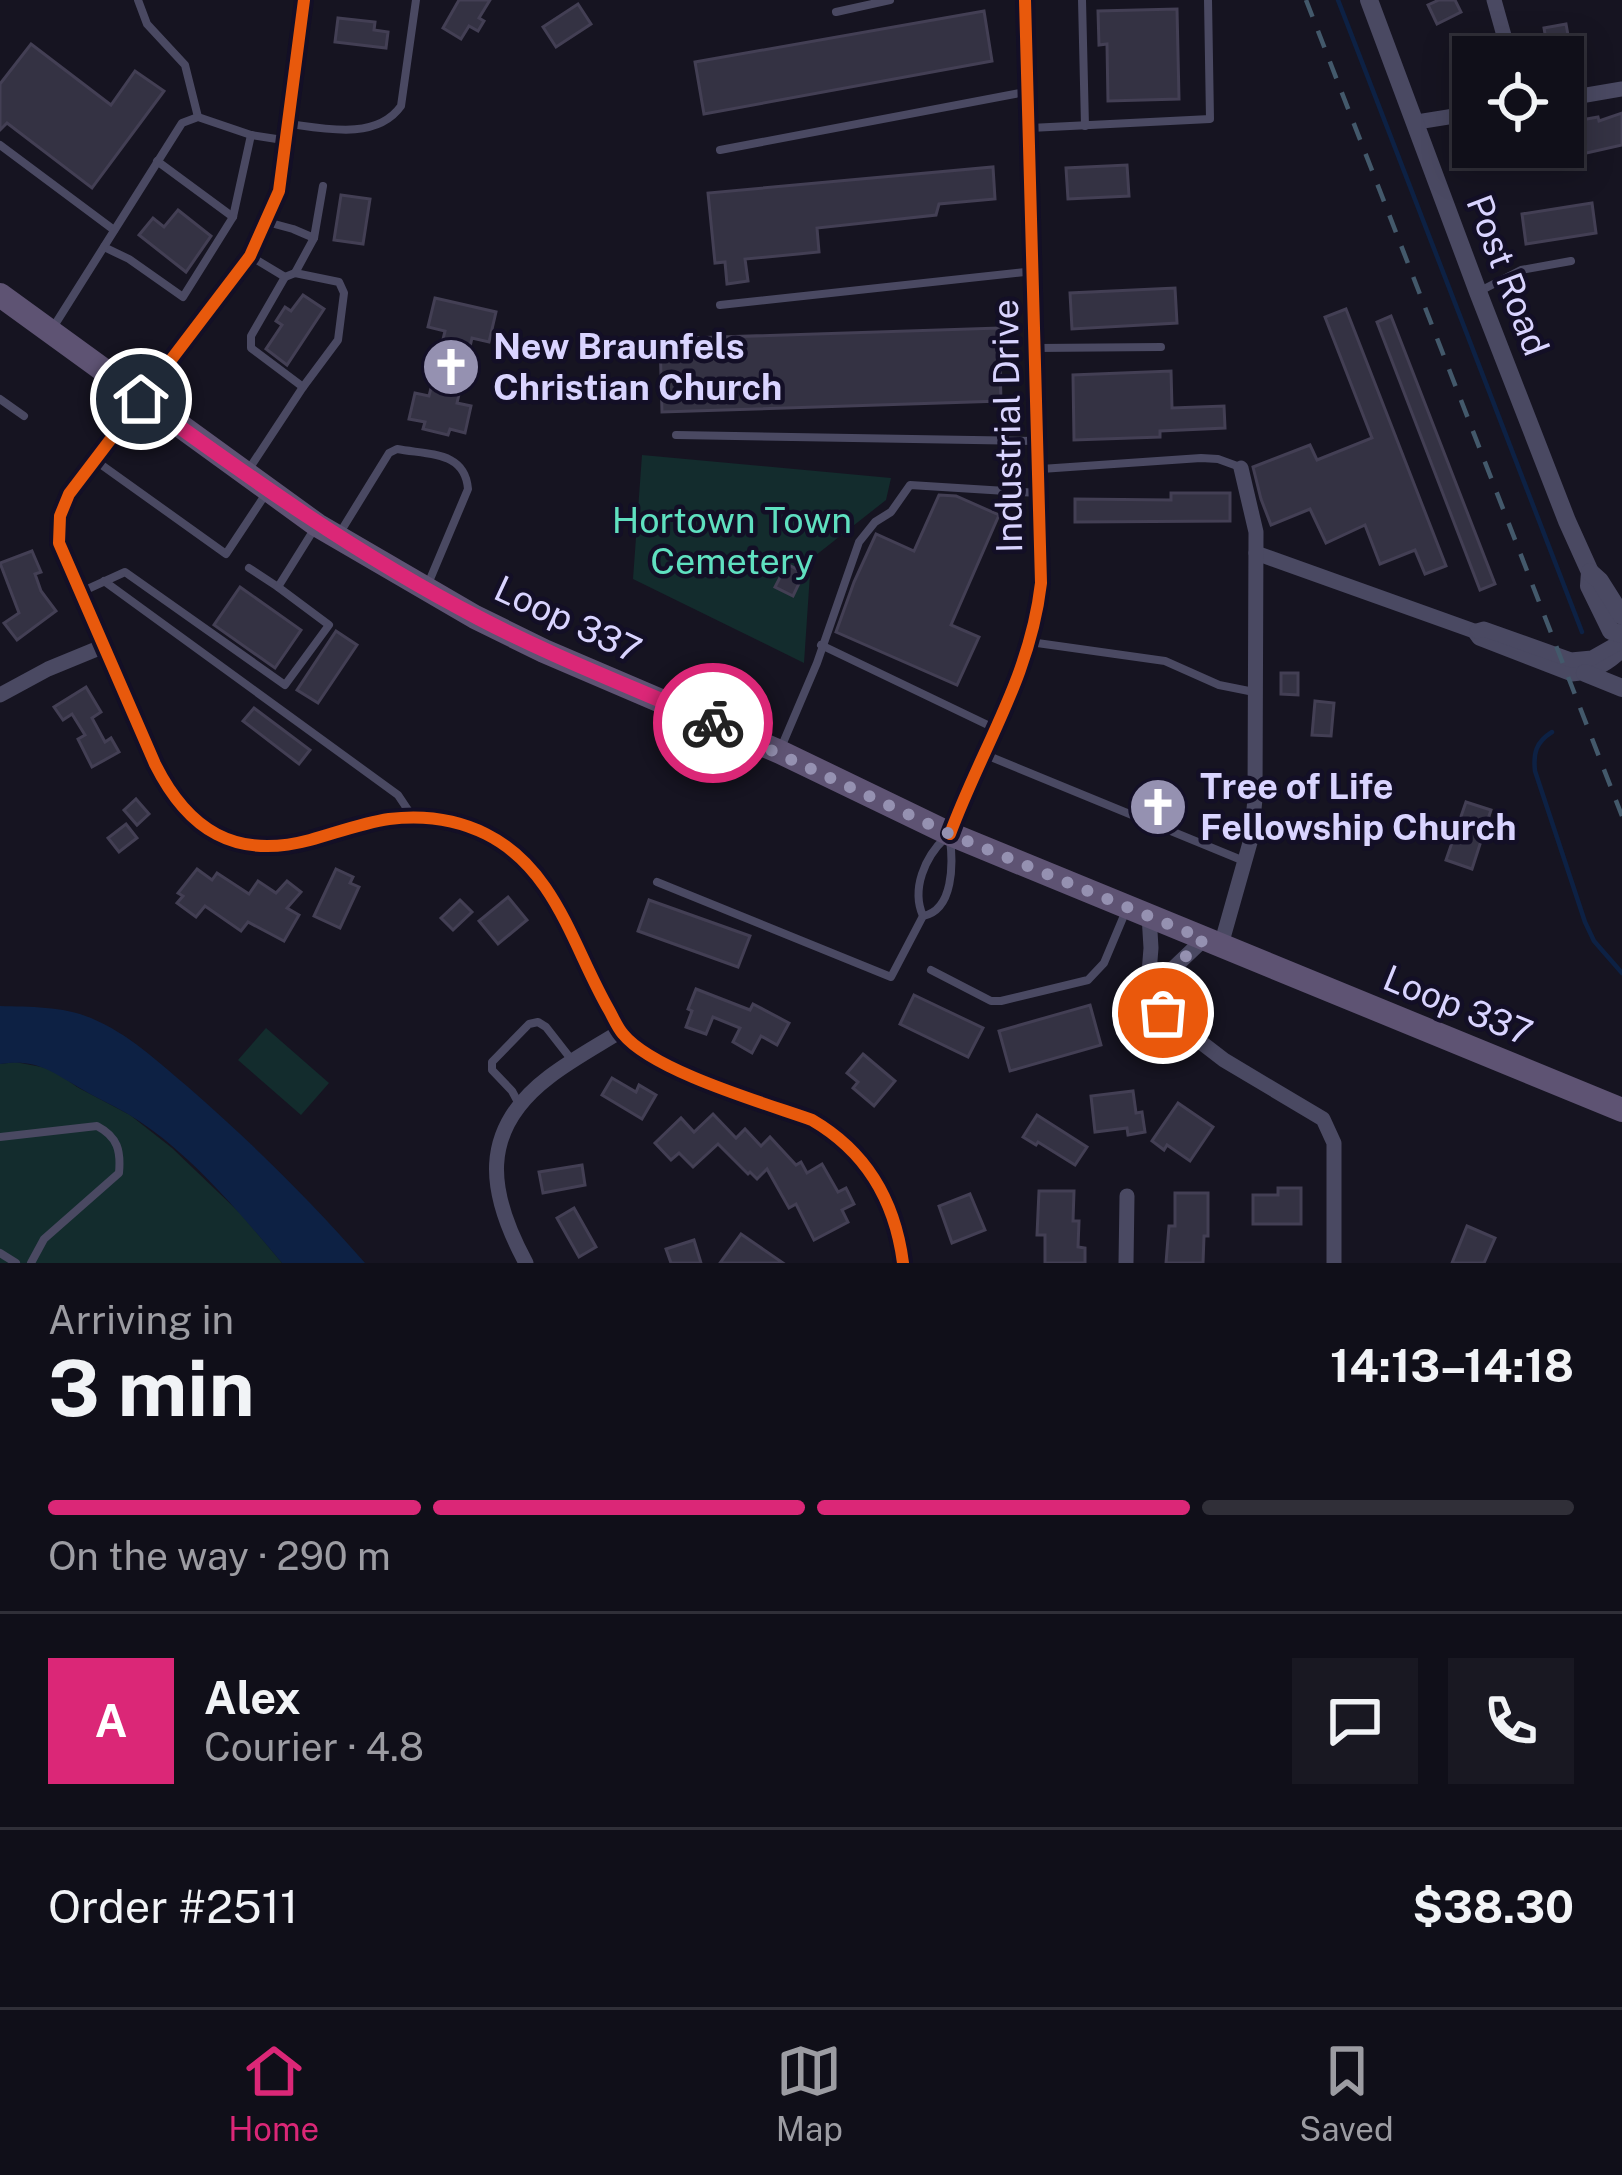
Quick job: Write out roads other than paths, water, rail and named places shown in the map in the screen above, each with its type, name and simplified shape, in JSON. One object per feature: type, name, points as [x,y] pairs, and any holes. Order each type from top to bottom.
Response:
[{"type":"main road","name":"Loop 337","points":[[0,295],[327,531],[544,651],[779,752],[950,834],[1622,1110]]},
{"type":"street","points":[[304,0],[279,191],[267,222],[250,256],[69,494],[58,529],[59,543],[167,788],[186,813],[236,842],[279,846],[368,823],[437,818],[507,846],[527,864],[563,912],[592,982],[621,1031],[658,1061],[830,1131],[866,1168],[889,1202],[903,1263]]},
{"type":"street","name":"Industrial Drive","points":[[950,834],[1022,673],[1041,583],[1025,0]]},
{"type":"street","name":"Post Road","points":[[1369,0],[1567,521],[1590,572],[1622,616]]},
{"type":"street","points":[[1494,0],[1504,36]]},
{"type":"street","points":[[1584,95],[1622,89]]},
{"type":"street","points":[[1417,122],[1452,116]]},
{"type":"street","points":[[1153,982],[1212,942],[1251,839],[1256,532],[1241,468]]},
{"type":"street","points":[[1256,553],[1474,631],[1484,629],[1571,659],[1592,658],[1622,637]]},
{"type":"street","name":"Post Road","points":[[1590,572],[1589,586],[1611,631],[1622,637]]},
{"type":"street","points":[[1474,631],[1479,638],[1571,674],[1600,668],[1622,650]]},
{"type":"street","points":[[0,695],[104,646]]},
{"type":"street","points":[[1586,673],[1622,688]]},
{"type":"street","points":[[1138,911],[1151,948],[1149,973],[1156,1004],[1224,1060],[1315,1112],[1328,1125],[1334,1143],[1334,1263]]},
{"type":"street","points":[[526,1263],[496,1190],[499,1146],[520,1106],[549,1077],[621,1031]]},
{"type":"street","points":[[1126,1263],[1127,1196]]},
{"type":"lane","points":[[138,0],[147,24],[185,65],[198,117]]},
{"type":"lane","points":[[50,332],[182,123],[198,117],[251,135],[346,131],[393,118],[401,106],[416,0]]},
{"type":"lane","points":[[836,12],[890,0]]},
{"type":"lane","points":[[1082,0],[1085,126]]},
{"type":"lane","points":[[1030,128],[1210,119],[1208,0]]},
{"type":"lane","points":[[719,150],[1029,91]]},
{"type":"lane","points":[[104,247],[183,297],[233,218],[251,135]]},
{"type":"lane","points":[[0,145],[114,230]]},
{"type":"lane","points":[[158,161],[233,218]]},
{"type":"lane","points":[[303,387],[251,348],[251,336],[314,238],[323,186]]},
{"type":"lane","points":[[267,222],[314,238]]},
{"type":"lane","points":[[245,475],[338,340],[344,293],[339,283],[290,275],[250,256]]},
{"type":"lane","points":[[1478,292],[1521,270],[1571,261]]},
{"type":"lane","points":[[720,305],[1034,271]]},
{"type":"lane","points":[[1036,348],[1161,347]]},
{"type":"lane","points":[[0,398],[24,416]]},
{"type":"lane","points":[[676,435],[1038,441]]},
{"type":"lane","points":[[278,587],[397,448],[456,461],[467,472],[468,489],[426,589]]},
{"type":"lane","points":[[1039,470],[1201,458],[1241,468]]},
{"type":"lane","points":[[96,461],[226,554],[268,491]]},
{"type":"lane","points":[[779,752],[817,663],[859,542],[875,522],[891,512],[910,485],[1040,493]]},
{"type":"lane","points":[[81,592],[125,572],[285,686],[329,625],[249,568]]},
{"type":"lane","points":[[104,581],[398,795],[414,818]]},
{"type":"lane","points":[[1030,642],[1166,661],[1219,686],[1254,692]]},
{"type":"lane","points":[[821,645],[996,729]]},
{"type":"lane","points":[[984,755],[1244,865]]},
{"type":"lane","points":[[923,916],[939,909],[954,867],[950,834]]},
{"type":"lane","points":[[923,916],[917,895],[930,852],[950,834]]},
{"type":"lane","points":[[657,882],[890,977],[923,916]]},
{"type":"lane","points":[[931,970],[991,1001],[1088,980],[1138,911]]},
{"type":"lane","points":[[520,1106],[492,1070],[492,1062],[529,1024],[546,1027],[573,1061]]},
{"type":"lane","points":[[0,1137],[97,1126],[117,1142],[121,1154],[119,1173],[44,1239],[31,1263]]},
{"type":"lane","points":[[0,1253],[16,1263]]},
{"type":"water","points":[[0,1006],[80,1014],[130,1040],[257,1150],[365,1263],[282,1263],[211,1182],[150,1129],[42,1067],[0,1064]]},
{"type":"waterway","points":[[1338,0],[1582,632]]},
{"type":"waterway","points":[[1552,732],[1537,748],[1535,771],[1585,922],[1594,941],[1622,973]]},
{"type":"railway","points":[[1306,0],[1622,816]]},
{"type":"place","name":"New Braunfels Christian Church","points":[[451,367]]},
{"type":"place","name":"Tree of Life Fellowship Church","points":[[1158,807]]},
{"type":"park label","name":"Hortown Town Cemetery","points":[[732,540]]}]
